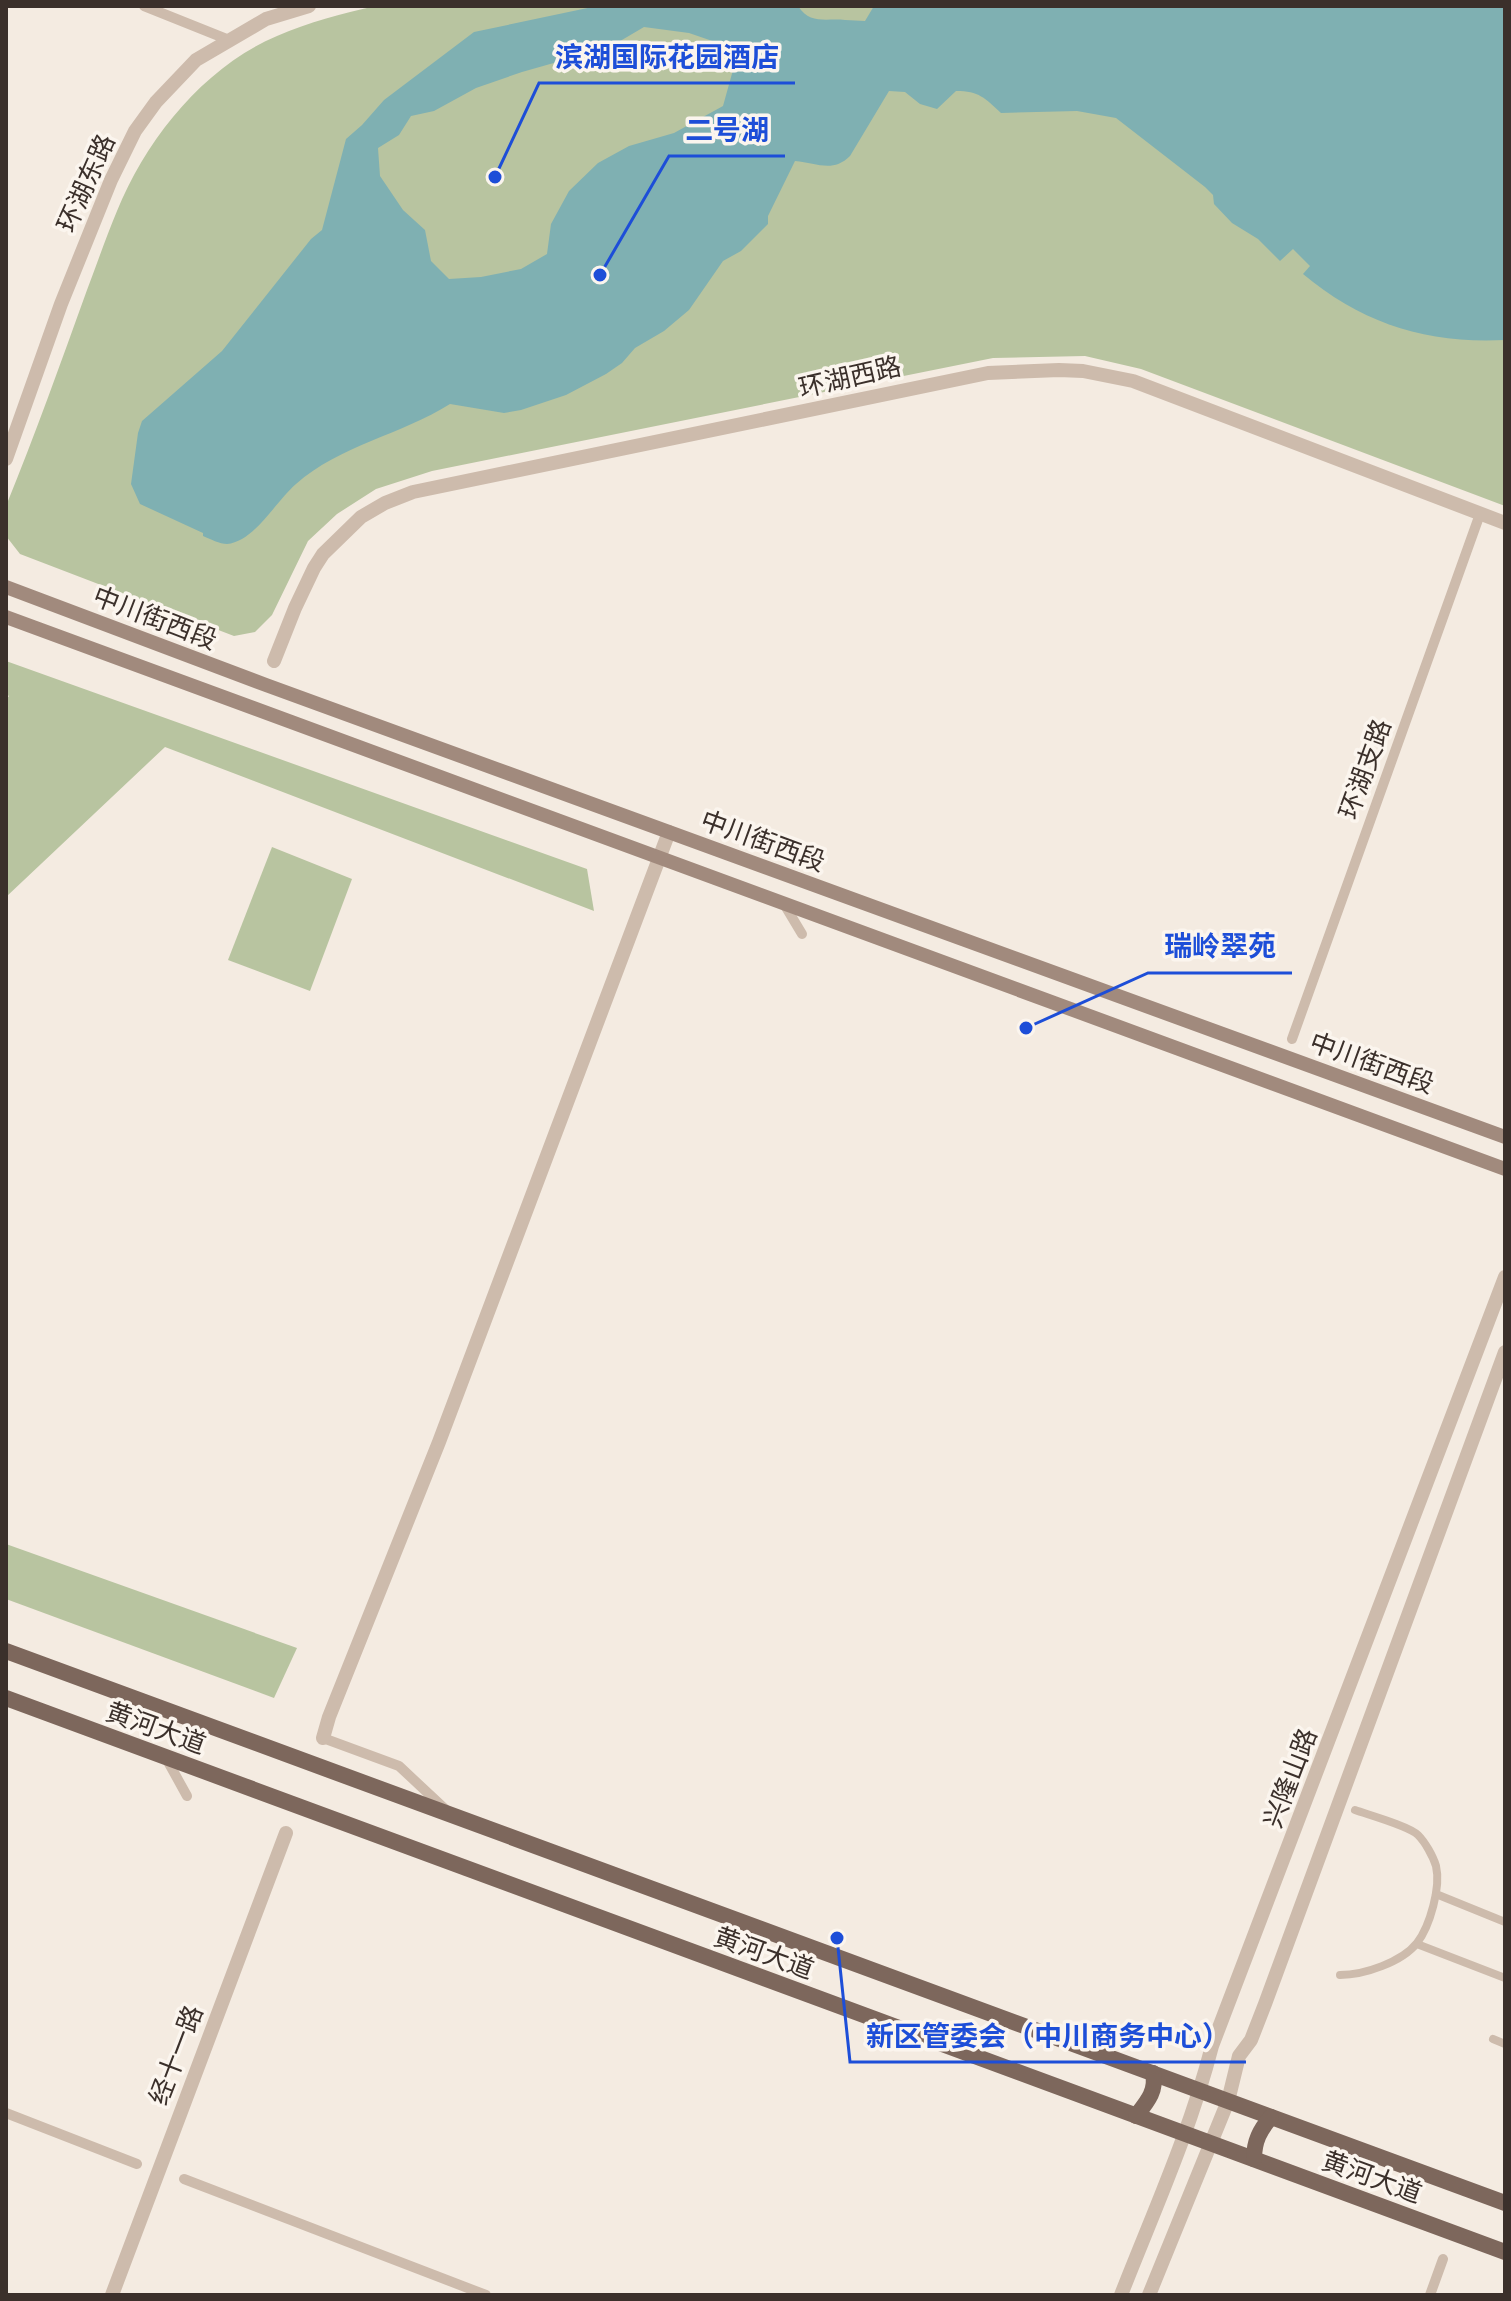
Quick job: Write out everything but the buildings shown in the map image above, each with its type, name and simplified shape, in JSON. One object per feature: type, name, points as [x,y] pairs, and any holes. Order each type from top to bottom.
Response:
[{"type":"main road","name":"中川街西段","points":[[6,587],[1505,1137]]},
{"type":"main road","name":"中川街西段","points":[[6,617],[1505,1169]]},
{"type":"main road","name":"黄河大道","points":[[6,1651],[1505,2203]]},
{"type":"main road","name":"黄河大道","points":[[6,1698],[1505,2252]]},
{"type":"main road","points":[[1136,2116],[1156,2084],[1153,2073]]},
{"type":"main road","points":[[1254,2159],[1254,2146],[1261,2129],[1271,2117]]},
{"type":"street","points":[[144,6],[229,40]]},
{"type":"street","name":"环湖东路","points":[[6,459],[61,304],[111,180],[135,131],[156,102],[196,60],[266,19],[309,6]]},
{"type":"street","name":"环湖西路","points":[[274,661],[295,608],[323,554],[361,517],[385,503],[413,492],[470,479],[988,373],[1059,370],[1110,375],[1133,381],[1505,523]]},
{"type":"street","name":"环湖支路","points":[[1292,1039],[1480,514]]},
{"type":"street","points":[[450,1814],[399,1766],[323,1738],[439,1442],[669,832]]},
{"type":"street","points":[[784,904],[802,934]]},
{"type":"street","name":"兴隆山路","points":[[1121,2295],[1201,2090],[1212,2046],[1505,1277]]},
{"type":"street","name":"兴隆山路","points":[[1149,2295],[1212,2144],[1228,2101],[1239,2056],[1251,2040],[1505,1352]]},
{"type":"street","points":[[165,1757],[187,1796]]},
{"type":"street","points":[[1340,1975],[1355,1975],[1387,1965],[1417,1944],[1436,1894],[1436,1867],[1416,1832],[1355,1810]]},
{"type":"street","name":"经十一路","points":[[112,2295],[286,1833]]},
{"type":"street","points":[[1436,1894],[1505,1922]]},
{"type":"street","points":[[1417,1944],[1505,1978]]},
{"type":"street","points":[[1493,2039],[1505,2044]]},
{"type":"street","points":[[1212,2046],[1239,2056]]},
{"type":"street","points":[[6,2113],[137,2164]]},
{"type":"street","points":[[184,2179],[486,2295]]},
{"type":"street","points":[[1166,2182],[1191,2191]]},
{"type":"street","points":[[1430,2295],[1443,2259]]},
{"type":"green space","points":[[376,6],[1505,6],[1505,506],[1141,369],[1085,356],[993,358],[432,471],[376,489],[337,514],[308,541],[272,615],[255,632],[234,636],[20,554],[6,536],[6,506],[113,221],[144,157],[202,86],[250,49],[301,26]]},
{"type":"green space","points":[[6,661],[587,869],[594,911],[165,747],[6,897],[6,700],[9,696],[6,694]]},
{"type":"green space","points":[[272,847],[352,879],[310,991],[228,960]]},
{"type":"green space","points":[[6,1544],[297,1648],[274,1698],[6,1599]]},
{"type":"water","points":[[597,6],[798,6],[813,18],[865,21],[874,6],[1505,6],[1505,340],[1423,334],[1373,318],[1349,306],[1303,274],[1310,266],[1293,249],[1280,261],[1258,239],[1232,223],[1214,204],[1213,195],[1205,187],[1116,118],[1077,111],[1001,113],[981,96],[964,91],[956,91],[937,109],[920,104],[905,92],[889,91],[850,156],[831,166],[795,161],[768,216],[768,224],[741,251],[723,261],[689,310],[664,331],[635,348],[622,363],[606,374],[566,395],[521,410],[504,413],[450,404],[332,459],[313,471],[288,491],[255,529],[237,542],[227,544],[215,541],[140,504],[131,484],[142,421],[222,351],[311,239],[322,230],[346,139],[384,100],[474,32]],"holes":[[[644,27],[689,33],[724,45],[733,70],[723,106],[674,133],[629,146],[598,163],[569,191],[551,224],[547,254],[521,269],[481,277],[449,279],[431,261],[425,230],[403,210],[380,176],[378,148],[399,135],[411,116],[434,111],[476,88],[522,72],[610,47]]]},
{"type":"place","name":"滨湖国际花园酒店","points":[[495,177]]},
{"type":"place","name":"二号湖","points":[[600,275]]},
{"type":"place","name":"瑞岭翠苑","points":[[1026,1028]]},
{"type":"place","name":"新区管委会（中川商务中心）","points":[[837,1938]]}]
